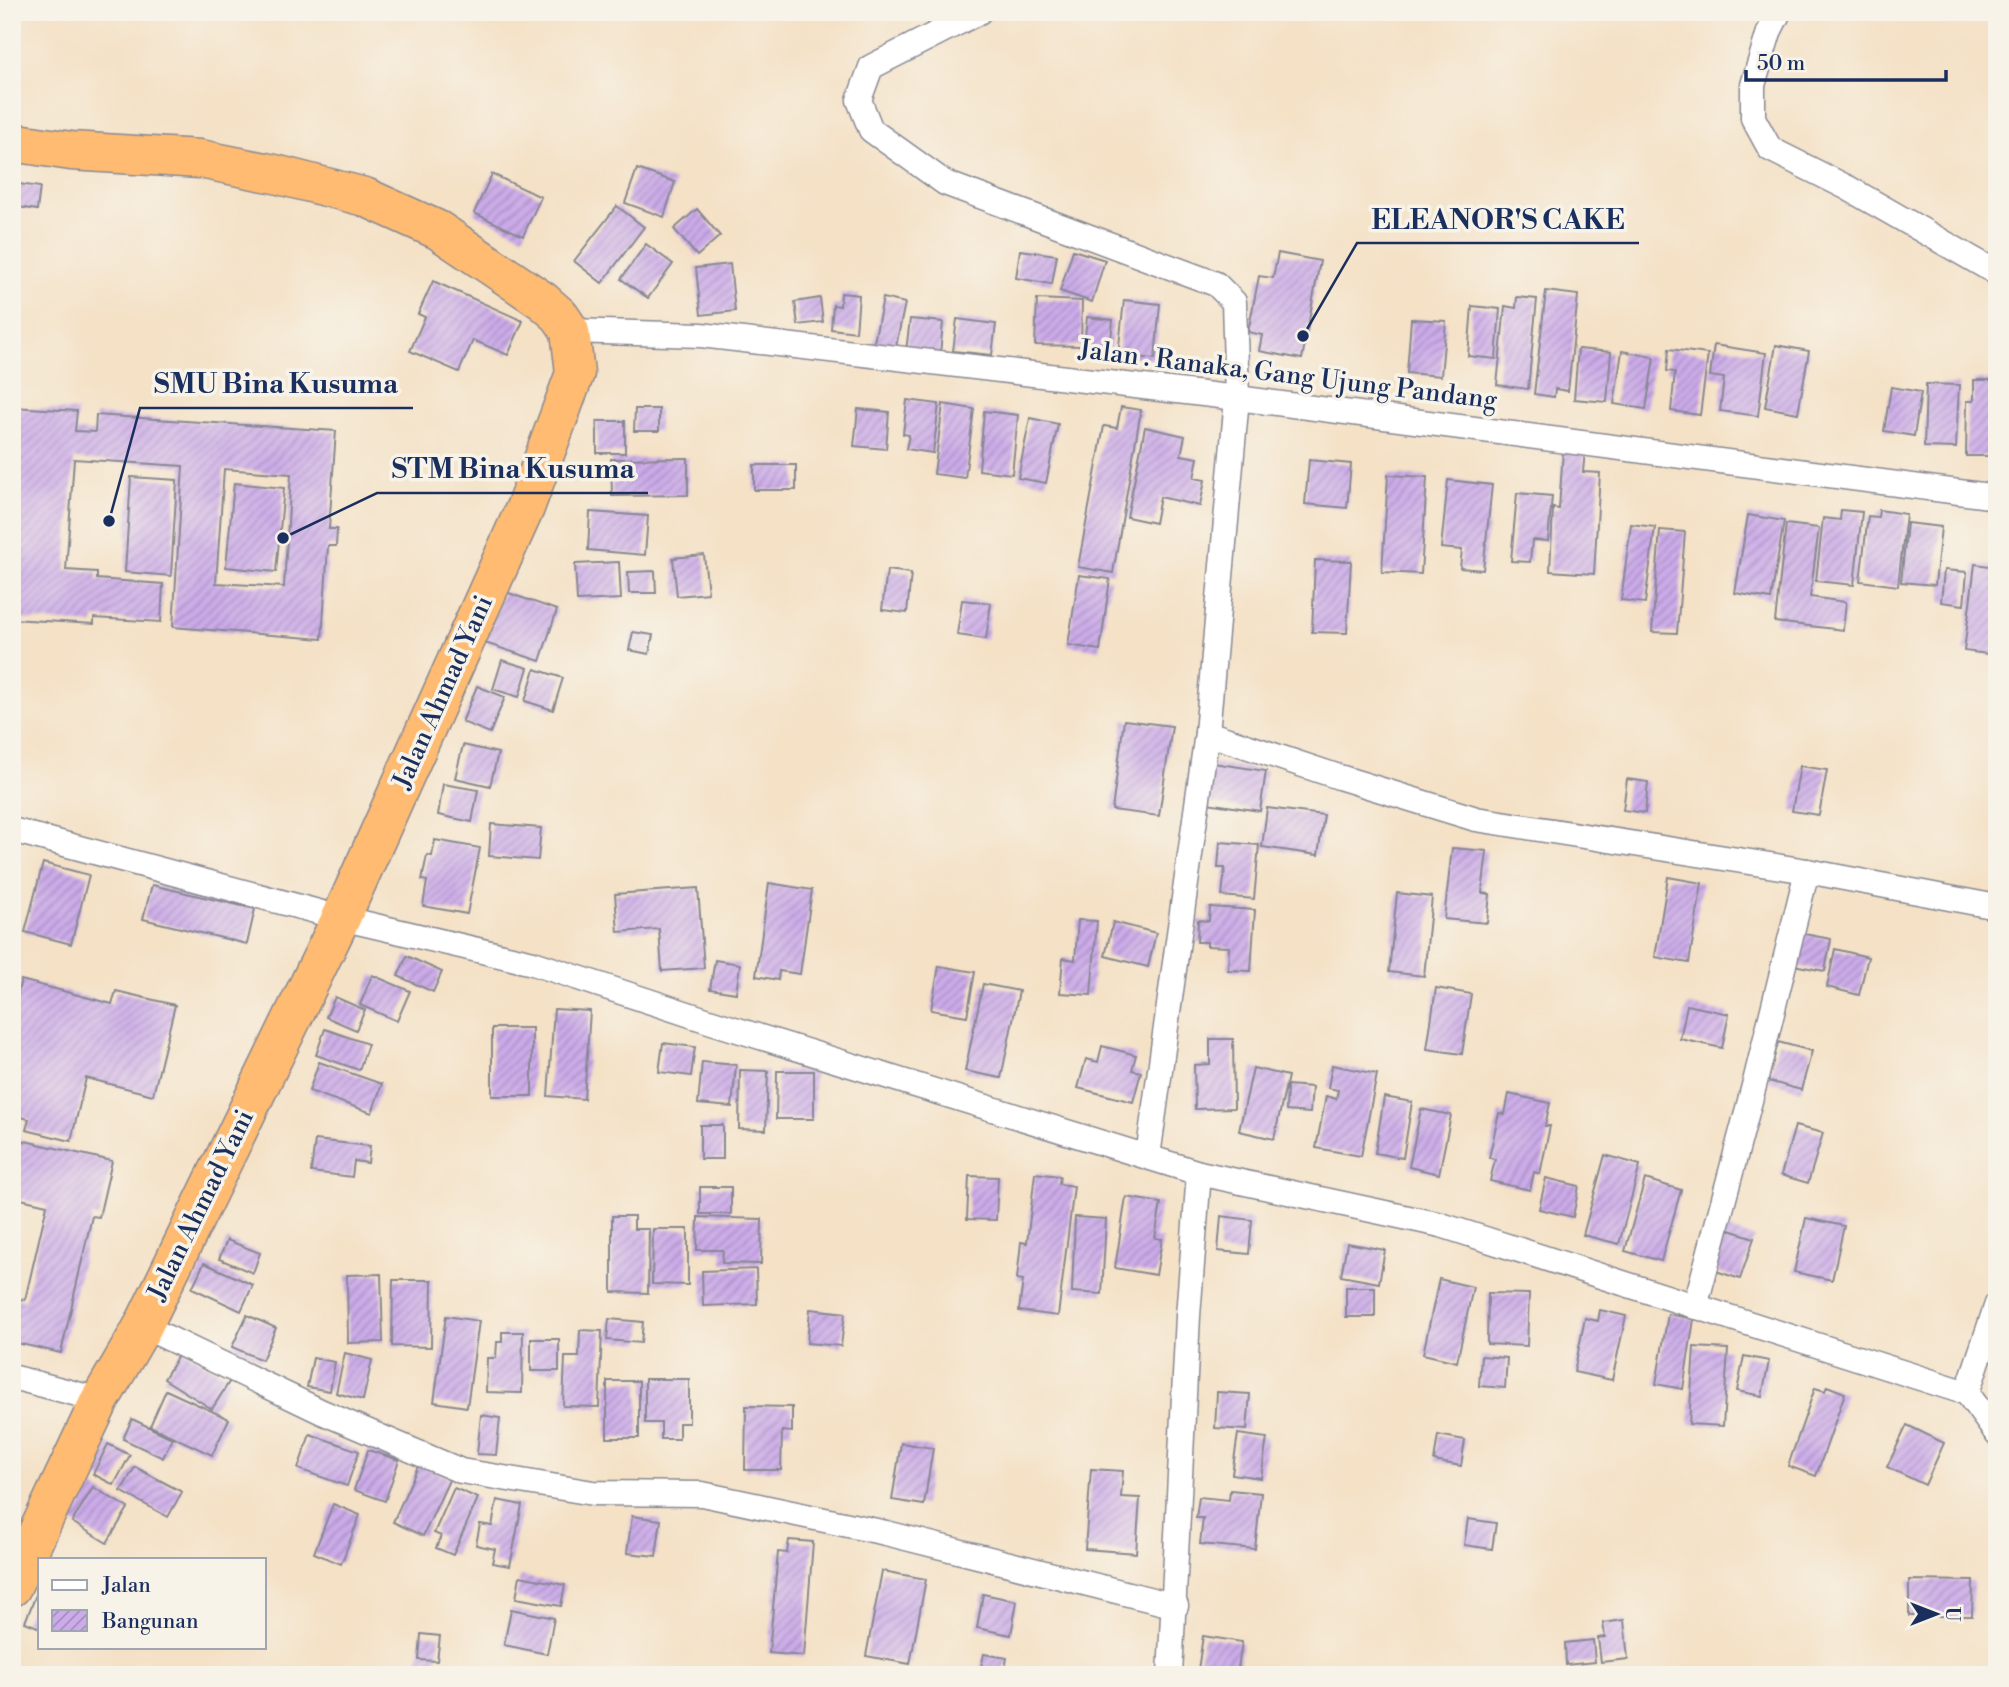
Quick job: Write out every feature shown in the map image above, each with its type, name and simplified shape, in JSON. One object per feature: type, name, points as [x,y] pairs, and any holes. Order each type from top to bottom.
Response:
[{"type":"highway","points":[[12,142],[71,151],[200,159],[275,174],[365,197],[438,230],[543,301],[560,316],[570,331]]},
{"type":"highway","name":"Jalan Ahmad Yani","points":[[12,1587],[100,1400],[143,1326],[341,918],[530,497],[575,373],[570,331]]},
{"type":"street","points":[[979,12],[871,67],[859,100],[871,130],[945,183],[1216,284],[1234,302],[1237,398],[1207,733],[1148,1156]]},
{"type":"street","points":[[1779,12],[1769,32],[1753,85],[1753,118],[1770,149],[1848,188],[1997,272]]},
{"type":"street","name":"Jalan . Ranaka, Gang Ujung Pandang","points":[[570,331],[701,335],[1237,398],[1997,496]]},
{"type":"street","points":[[1207,733],[1339,777],[1476,818],[1807,871],[1997,907]]},
{"type":"street","points":[[12,830],[341,918],[533,963],[1199,1173],[1441,1225],[1967,1393],[1997,1434]]},
{"type":"street","points":[[1695,1307],[1755,1082],[1807,871]]},
{"type":"street","points":[[1170,1675],[1188,1316],[1199,1173]]},
{"type":"street","points":[[1967,1393],[1997,1304]]},
{"type":"street","points":[[143,1326],[322,1412],[461,1471],[593,1493],[702,1494],[886,1533],[1175,1606]]},
{"type":"street","points":[[12,1377],[100,1400]]},
{"type":"building","points":[[637,169],[675,182],[664,217],[625,203]]},
{"type":"building","points":[[492,174],[541,197],[523,236],[474,213]]},
{"type":"building","points":[[12,183],[40,187],[37,210],[12,206]]},
{"type":"building","points":[[617,206],[644,227],[602,283],[574,261]]},
{"type":"building","points":[[697,209],[720,236],[697,256],[674,229]]},
{"type":"building","points":[[646,244],[673,264],[648,298],[621,279]]},
{"type":"building","points":[[1020,250],[1057,255],[1052,284],[1016,278]]},
{"type":"building","points":[[1073,250],[1105,260],[1092,302],[1060,291]]},
{"type":"building","points":[[1278,253],[1320,261],[1302,359],[1259,351],[1262,335],[1248,332],[1259,276],[1273,278]]},
{"type":"building","points":[[730,264],[735,311],[701,315],[696,268]]},
{"type":"building","points":[[433,281],[523,321],[508,355],[473,340],[459,372],[410,351],[425,317],[418,314]]},
{"type":"building","points":[[1546,291],[1578,295],[1568,391],[1555,389],[1554,397],[1534,394]]},
{"type":"building","points":[[841,293],[859,295],[856,332],[831,329],[833,305],[840,306]]},
{"type":"building","points":[[1517,297],[1537,299],[1528,389],[1497,385],[1505,306],[1516,308]]},
{"type":"building","points":[[820,298],[823,322],[798,325],[795,302]]},
{"type":"building","points":[[883,298],[905,303],[895,351],[873,347]]},
{"type":"building","points":[[1037,299],[1082,301],[1081,346],[1035,345]]},
{"type":"building","points":[[1124,300],[1160,304],[1155,359],[1118,355]]},
{"type":"building","points":[[1472,306],[1500,309],[1496,359],[1468,356]]},
{"type":"building","points":[[1087,317],[1113,320],[1110,350],[1084,347]]},
{"type":"building","points":[[910,319],[943,322],[940,355],[906,351]]},
{"type":"building","points":[[957,319],[996,324],[992,355],[953,351]]},
{"type":"building","points":[[1411,319],[1446,321],[1441,376],[1407,373]]},
{"type":"building","points":[[1714,345],[1766,353],[1758,416],[1720,411],[1724,378],[1710,376]]},
{"type":"building","points":[[1776,345],[1809,351],[1798,413],[1765,407]]},
{"type":"building","points":[[1578,349],[1611,352],[1607,402],[1574,399]]},
{"type":"building","points":[[1669,349],[1708,354],[1700,415],[1671,411],[1675,372],[1667,371]]},
{"type":"building","points":[[1622,351],[1654,357],[1646,409],[1614,404]]},
{"type":"building","points":[[1974,380],[1997,380],[1997,456],[1966,456],[1967,401],[1974,401]]},
{"type":"building","points":[[1926,384],[1959,385],[1956,448],[1924,447]]},
{"type":"building","points":[[1891,387],[1921,392],[1914,436],[1884,431]]},
{"type":"building","points":[[907,400],[939,404],[933,453],[906,449],[909,435],[903,434]]},
{"type":"building","points":[[943,404],[974,409],[965,478],[934,474]]},
{"type":"building","points":[[12,407],[77,411],[75,431],[95,432],[96,415],[336,431],[329,529],[337,529],[336,546],[328,546],[322,639],[173,627],[183,466],[74,459],[66,570],[97,572],[97,579],[163,584],[161,622],[94,618],[94,624],[12,619]],"holes":[[[224,469],[291,474],[284,587],[216,583]]]},
{"type":"building","points":[[1121,407],[1141,410],[1113,573],[1078,567],[1104,426],[1117,428]]},
{"type":"building","points":[[635,409],[659,409],[659,431],[634,431]]},
{"type":"building","points":[[858,409],[889,412],[886,449],[854,446]]},
{"type":"building","points":[[984,411],[1018,415],[1012,474],[979,470]]},
{"type":"building","points":[[1030,418],[1058,424],[1046,483],[1018,478]]},
{"type":"building","points":[[597,421],[625,421],[625,453],[597,453]]},
{"type":"building","points":[[1145,427],[1185,436],[1181,455],[1198,458],[1194,478],[1205,480],[1200,506],[1160,497],[1155,523],[1127,517]]},
{"type":"building","points":[[1563,450],[1585,451],[1583,472],[1600,473],[1594,574],[1550,571],[1553,508],[1559,509]]},
{"type":"building","points":[[688,458],[688,495],[612,496],[611,459]]},
{"type":"building","points":[[1309,460],[1351,464],[1347,508],[1305,504]]},
{"type":"building","points":[[754,465],[796,465],[796,490],[754,490]]},
{"type":"building","points":[[1388,475],[1427,477],[1421,574],[1382,572]]},
{"type":"building","points":[[131,477],[177,480],[171,576],[125,572]]},
{"type":"building","points":[[1448,480],[1492,485],[1483,570],[1460,568],[1462,550],[1441,548]]},
{"type":"building","points":[[234,483],[284,488],[276,572],[226,567]]},
{"type":"building","points":[[1517,493],[1552,496],[1548,541],[1532,540],[1530,562],[1511,561]]},
{"type":"building","points":[[1841,510],[1862,512],[1854,585],[1816,581],[1823,518],[1840,520]]},
{"type":"building","points":[[1879,510],[1906,514],[1898,586],[1860,581],[1868,516],[1878,517]]},
{"type":"building","points":[[590,512],[648,516],[645,555],[588,550]]},
{"type":"building","points":[[1748,515],[1784,521],[1771,599],[1735,593]]},
{"type":"building","points":[[1907,523],[1941,527],[1935,585],[1901,582]]},
{"type":"building","points":[[1631,524],[1655,527],[1645,603],[1621,600]]},
{"type":"building","points":[[1786,524],[1819,528],[1810,597],[1846,602],[1843,630],[1775,622]]},
{"type":"building","points":[[1660,530],[1685,532],[1677,633],[1652,632]]},
{"type":"building","points":[[704,555],[708,593],[677,596],[673,558]]},
{"type":"building","points":[[1315,560],[1351,561],[1347,633],[1312,632]]},
{"type":"building","points":[[619,562],[621,599],[577,601],[575,564]]},
{"type":"building","points":[[1975,564],[1997,567],[1996,655],[1964,651]]},
{"type":"building","points":[[887,570],[911,573],[907,613],[882,610]]},
{"type":"building","points":[[1944,570],[1967,572],[1964,605],[1941,602]]},
{"type":"building","points":[[655,571],[656,593],[629,593],[628,572]]},
{"type":"building","points":[[1079,575],[1110,579],[1100,650],[1068,645]]},
{"type":"building","points":[[503,591],[557,610],[540,661],[485,643]]},
{"type":"building","points":[[962,600],[991,603],[986,639],[957,635]]},
{"type":"building","points":[[633,632],[653,635],[649,654],[629,650]]},
{"type":"building","points":[[502,660],[528,668],[519,697],[493,689]]},
{"type":"building","points":[[535,669],[563,678],[553,710],[525,701]]},
{"type":"building","points":[[477,686],[505,697],[490,733],[462,722]]},
{"type":"building","points":[[1124,720],[1172,726],[1159,816],[1112,810]]},
{"type":"building","points":[[463,745],[498,753],[490,786],[455,778]]},
{"type":"building","points":[[1213,763],[1266,771],[1260,811],[1207,803]]},
{"type":"building","points":[[1800,766],[1827,770],[1819,815],[1792,811]]},
{"type":"building","points":[[1627,779],[1648,782],[1645,813],[1623,810]]},
{"type":"building","points":[[443,784],[478,790],[472,822],[438,815]]},
{"type":"building","points":[[1267,808],[1324,815],[1318,855],[1262,847]]},
{"type":"building","points":[[491,824],[541,828],[538,860],[489,856]]},
{"type":"building","points":[[435,840],[480,848],[467,914],[423,906],[427,881],[422,880],[427,855],[432,856]]},
{"type":"building","points":[[1220,842],[1259,845],[1254,899],[1222,896],[1225,868],[1218,868]]},
{"type":"building","points":[[1452,848],[1487,851],[1482,893],[1490,894],[1487,923],[1444,919]]},
{"type":"building","points":[[43,863],[89,875],[71,944],[25,932]]},
{"type":"building","points":[[1668,877],[1702,883],[1689,963],[1655,957]]},
{"type":"building","points":[[769,883],[812,890],[800,974],[779,971],[778,980],[756,976]]},
{"type":"building","points":[[152,885],[255,909],[247,944],[143,919]]},
{"type":"building","points":[[698,888],[704,968],[662,971],[659,929],[618,932],[615,894]]},
{"type":"building","points":[[1397,893],[1432,897],[1424,976],[1389,972]]},
{"type":"building","points":[[1210,907],[1255,910],[1251,971],[1228,970],[1229,947],[1207,946],[1207,942],[1197,942],[1198,920],[1209,921]]},
{"type":"building","points":[[1078,920],[1097,921],[1091,995],[1060,993],[1063,958],[1075,960]]},
{"type":"building","points":[[1113,922],[1156,933],[1148,967],[1105,956]]},
{"type":"building","points":[[1799,933],[1831,939],[1825,971],[1793,965]]},
{"type":"building","points":[[1835,949],[1868,957],[1859,995],[1827,987]]},
{"type":"building","points":[[407,956],[442,972],[433,992],[398,976]]},
{"type":"building","points":[[715,960],[740,964],[736,993],[710,989]]},
{"type":"building","points":[[939,966],[975,972],[967,1016],[931,1010]]},
{"type":"building","points":[[372,975],[410,991],[397,1021],[360,1005]]},
{"type":"building","points":[[21,980],[112,1004],[116,991],[175,1005],[153,1095],[86,1078],[71,1141],[26,1130],[29,1119],[12,1115],[12,1014]]},
{"type":"building","points":[[983,984],[1019,991],[1001,1078],[965,1071]]},
{"type":"building","points":[[1436,988],[1471,994],[1462,1054],[1427,1049]]},
{"type":"building","points":[[335,997],[365,1010],[356,1030],[326,1017]]},
{"type":"building","points":[[1687,1005],[1729,1014],[1722,1048],[1680,1039]]},
{"type":"building","points":[[554,1009],[590,1011],[584,1099],[548,1096]]},
{"type":"building","points":[[492,1028],[532,1028],[532,1096],[492,1096]]},
{"type":"building","points":[[325,1029],[368,1044],[359,1070],[316,1055]]},
{"type":"building","points":[[1210,1039],[1233,1039],[1234,1108],[1195,1109],[1194,1065],[1210,1064]]},
{"type":"building","points":[[1778,1042],[1812,1051],[1801,1090],[1768,1081]]},
{"type":"building","points":[[663,1043],[695,1047],[691,1076],[659,1072]]},
{"type":"building","points":[[1102,1046],[1136,1055],[1132,1070],[1141,1072],[1133,1102],[1078,1088],[1086,1059],[1098,1062]]},
{"type":"building","points":[[319,1062],[382,1084],[372,1113],[309,1091]]},
{"type":"building","points":[[702,1062],[736,1065],[732,1107],[698,1104]]},
{"type":"building","points":[[1332,1065],[1377,1074],[1361,1156],[1316,1148],[1326,1096],[1336,1099],[1338,1090],[1328,1088]]},
{"type":"building","points":[[1253,1068],[1288,1076],[1274,1139],[1239,1131]]},
{"type":"building","points":[[740,1070],[768,1071],[766,1130],[739,1129]]},
{"type":"building","points":[[777,1071],[814,1071],[814,1119],[776,1119]]},
{"type":"building","points":[[1287,1085],[1312,1087],[1310,1113],[1286,1111]]},
{"type":"building","points":[[1509,1094],[1550,1103],[1545,1126],[1550,1126],[1540,1174],[1534,1172],[1530,1190],[1490,1181],[1495,1159],[1489,1158],[1499,1113],[1505,1114]]},
{"type":"building","points":[[1384,1097],[1412,1102],[1403,1158],[1375,1153]]},
{"type":"building","points":[[1421,1109],[1451,1115],[1439,1174],[1409,1167]]},
{"type":"building","points":[[700,1125],[723,1125],[723,1159],[700,1159]]},
{"type":"building","points":[[1795,1126],[1823,1133],[1808,1183],[1781,1175]]},
{"type":"building","points":[[12,1138],[112,1161],[99,1217],[92,1216],[61,1353],[12,1342],[12,1297],[25,1300],[47,1205],[12,1197]]},
{"type":"building","points":[[315,1140],[370,1146],[368,1163],[354,1161],[352,1177],[311,1172]]},
{"type":"building","points":[[1605,1155],[1640,1165],[1619,1244],[1583,1235]]},
{"type":"building","points":[[1035,1173],[1060,1176],[1059,1184],[1074,1186],[1058,1316],[1019,1311],[1023,1280],[1017,1279],[1021,1242],[1027,1243]]},
{"type":"building","points":[[969,1176],[998,1177],[996,1220],[967,1219]]},
{"type":"building","points":[[1546,1178],[1579,1186],[1573,1217],[1539,1209]]},
{"type":"building","points":[[1645,1179],[1681,1190],[1661,1261],[1625,1251]]},
{"type":"building","points":[[700,1187],[731,1187],[731,1214],[700,1214]]},
{"type":"building","points":[[1126,1197],[1161,1203],[1155,1238],[1162,1239],[1156,1275],[1115,1268]]},
{"type":"building","points":[[612,1216],[634,1216],[634,1229],[649,1229],[648,1293],[612,1292]]},
{"type":"building","points":[[1221,1216],[1252,1220],[1249,1254],[1218,1251]]},
{"type":"building","points":[[698,1217],[762,1219],[761,1264],[722,1263],[723,1250],[697,1250]]},
{"type":"building","points":[[1075,1217],[1106,1219],[1102,1294],[1072,1292]]},
{"type":"building","points":[[1806,1218],[1844,1226],[1832,1280],[1794,1272]]},
{"type":"building","points":[[1724,1228],[1754,1238],[1740,1279],[1710,1269]]},
{"type":"building","points":[[653,1229],[688,1229],[688,1285],[652,1284]]},
{"type":"building","points":[[227,1240],[260,1253],[253,1273],[219,1259]]},
{"type":"building","points":[[1347,1243],[1385,1250],[1379,1283],[1341,1276]]},
{"type":"building","points":[[204,1263],[253,1285],[241,1311],[192,1288]]},
{"type":"building","points":[[756,1269],[757,1304],[703,1306],[702,1271]]},
{"type":"building","points":[[381,1274],[383,1342],[348,1343],[347,1275]]},
{"type":"building","points":[[1439,1279],[1473,1287],[1457,1362],[1423,1354]]},
{"type":"building","points":[[393,1280],[432,1280],[431,1347],[392,1346]]},
{"type":"building","points":[[1346,1287],[1375,1287],[1375,1317],[1346,1317]]},
{"type":"building","points":[[1488,1293],[1529,1294],[1527,1346],[1487,1344]]},
{"type":"building","points":[[810,1309],[845,1313],[841,1346],[807,1343]]},
{"type":"building","points":[[1600,1310],[1626,1316],[1612,1380],[1574,1372],[1585,1318],[1598,1321]]},
{"type":"building","points":[[1668,1314],[1694,1319],[1683,1389],[1656,1384]]},
{"type":"building","points":[[247,1315],[276,1328],[262,1360],[232,1347]]},
{"type":"building","points":[[446,1316],[479,1321],[467,1407],[434,1402]]},
{"type":"building","points":[[609,1319],[643,1322],[641,1343],[607,1340]]},
{"type":"building","points":[[580,1330],[602,1331],[599,1407],[563,1406],[565,1357],[579,1357]]},
{"type":"building","points":[[502,1332],[523,1332],[522,1393],[486,1392],[487,1358],[496,1358],[497,1342],[502,1342]]},
{"type":"building","points":[[531,1339],[559,1339],[559,1371],[531,1371]]},
{"type":"building","points":[[1694,1347],[1728,1349],[1723,1426],[1689,1424]]},
{"type":"building","points":[[182,1349],[231,1379],[212,1409],[164,1379]]},
{"type":"building","points":[[345,1353],[372,1360],[363,1400],[336,1393]]},
{"type":"building","points":[[1481,1356],[1507,1358],[1505,1388],[1479,1386]]},
{"type":"building","points":[[1744,1356],[1769,1361],[1762,1396],[1737,1391]]},
{"type":"building","points":[[313,1358],[335,1362],[330,1391],[307,1387]]},
{"type":"building","points":[[645,1379],[689,1379],[689,1423],[679,1423],[679,1439],[661,1439],[661,1423],[645,1423]]},
{"type":"building","points":[[607,1381],[639,1381],[639,1438],[607,1438]]},
{"type":"building","points":[[1997,1383],[1997,1407],[1990,1404]]},
{"type":"building","points":[[1827,1386],[1845,1393],[1816,1476],[1788,1466],[1815,1388],[1825,1391]]},
{"type":"building","points":[[166,1390],[229,1419],[212,1455],[150,1426]]},
{"type":"building","points":[[1217,1392],[1250,1394],[1247,1430],[1215,1428]]},
{"type":"building","points":[[746,1406],[792,1407],[792,1432],[782,1431],[781,1470],[745,1470]]},
{"type":"building","points":[[481,1415],[500,1418],[496,1455],[477,1454]]},
{"type":"building","points":[[132,1419],[172,1438],[163,1458],[123,1439]]},
{"type":"building","points":[[1907,1425],[1944,1443],[1925,1485],[1887,1467]]},
{"type":"building","points":[[310,1434],[359,1451],[347,1486],[298,1469]]},
{"type":"building","points":[[1238,1434],[1267,1438],[1261,1478],[1232,1474]]},
{"type":"building","points":[[1438,1435],[1465,1440],[1461,1466],[1434,1461]]},
{"type":"building","points":[[901,1443],[933,1448],[924,1505],[892,1500]]},
{"type":"building","points":[[108,1444],[130,1455],[114,1485],[93,1474]]},
{"type":"building","points":[[368,1450],[399,1460],[385,1501],[354,1490]]},
{"type":"building","points":[[419,1464],[450,1478],[423,1536],[393,1522]]},
{"type":"building","points":[[135,1467],[182,1492],[168,1517],[121,1491]]},
{"type":"building","points":[[1091,1469],[1123,1471],[1121,1497],[1140,1498],[1136,1553],[1085,1549]]},
{"type":"building","points":[[93,1487],[128,1508],[107,1543],[72,1522]]},
{"type":"building","points":[[454,1488],[478,1498],[453,1555],[436,1548],[441,1536],[434,1533]]},
{"type":"building","points":[[1230,1490],[1261,1493],[1255,1549],[1200,1544],[1203,1518],[1196,1518],[1199,1497],[1229,1500]]},
{"type":"building","points":[[497,1500],[522,1505],[510,1566],[492,1563],[495,1549],[476,1545],[480,1524],[492,1526]]},
{"type":"building","points":[[333,1504],[360,1515],[341,1564],[314,1553]]},
{"type":"building","points":[[632,1516],[661,1520],[656,1556],[627,1553]]},
{"type":"building","points":[[1468,1519],[1496,1523],[1492,1549],[1464,1545]]},
{"type":"building","points":[[789,1540],[813,1542],[804,1656],[769,1653],[778,1552],[787,1553]]},
{"type":"building","points":[[882,1571],[926,1579],[910,1664],[866,1656]]},
{"type":"building","points":[[520,1576],[565,1585],[561,1606],[516,1598]]},
{"type":"building","points":[[1909,1580],[1973,1581],[1972,1616],[1909,1616]]},
{"type":"building","points":[[38,1590],[38,1627],[25,1622]]},
{"type":"building","points":[[983,1594],[1017,1601],[1011,1635],[977,1628]]},
{"type":"building","points":[[511,1609],[554,1618],[547,1654],[504,1645]]},
{"type":"building","points":[[1624,1620],[1628,1659],[1601,1662],[1598,1638],[1605,1637],[1603,1623]]},
{"type":"building","points":[[421,1634],[440,1636],[437,1661],[419,1660]]},
{"type":"building","points":[[1203,1636],[1242,1642],[1237,1675],[1208,1675],[1209,1672],[1198,1670]]},
{"type":"building","points":[[1593,1640],[1595,1662],[1566,1665],[1565,1643]]},
{"type":"building","points":[[984,1654],[1007,1658],[1004,1675],[979,1675]]},
{"type":"place","name":"ELEANOR'S CAKE","points":[[1303,336]]},
{"type":"place","name":"SMU Bina Kusuma","points":[[109,521]]},
{"type":"place","name":"STM Bina Kusuma","points":[[283,538]]}]
